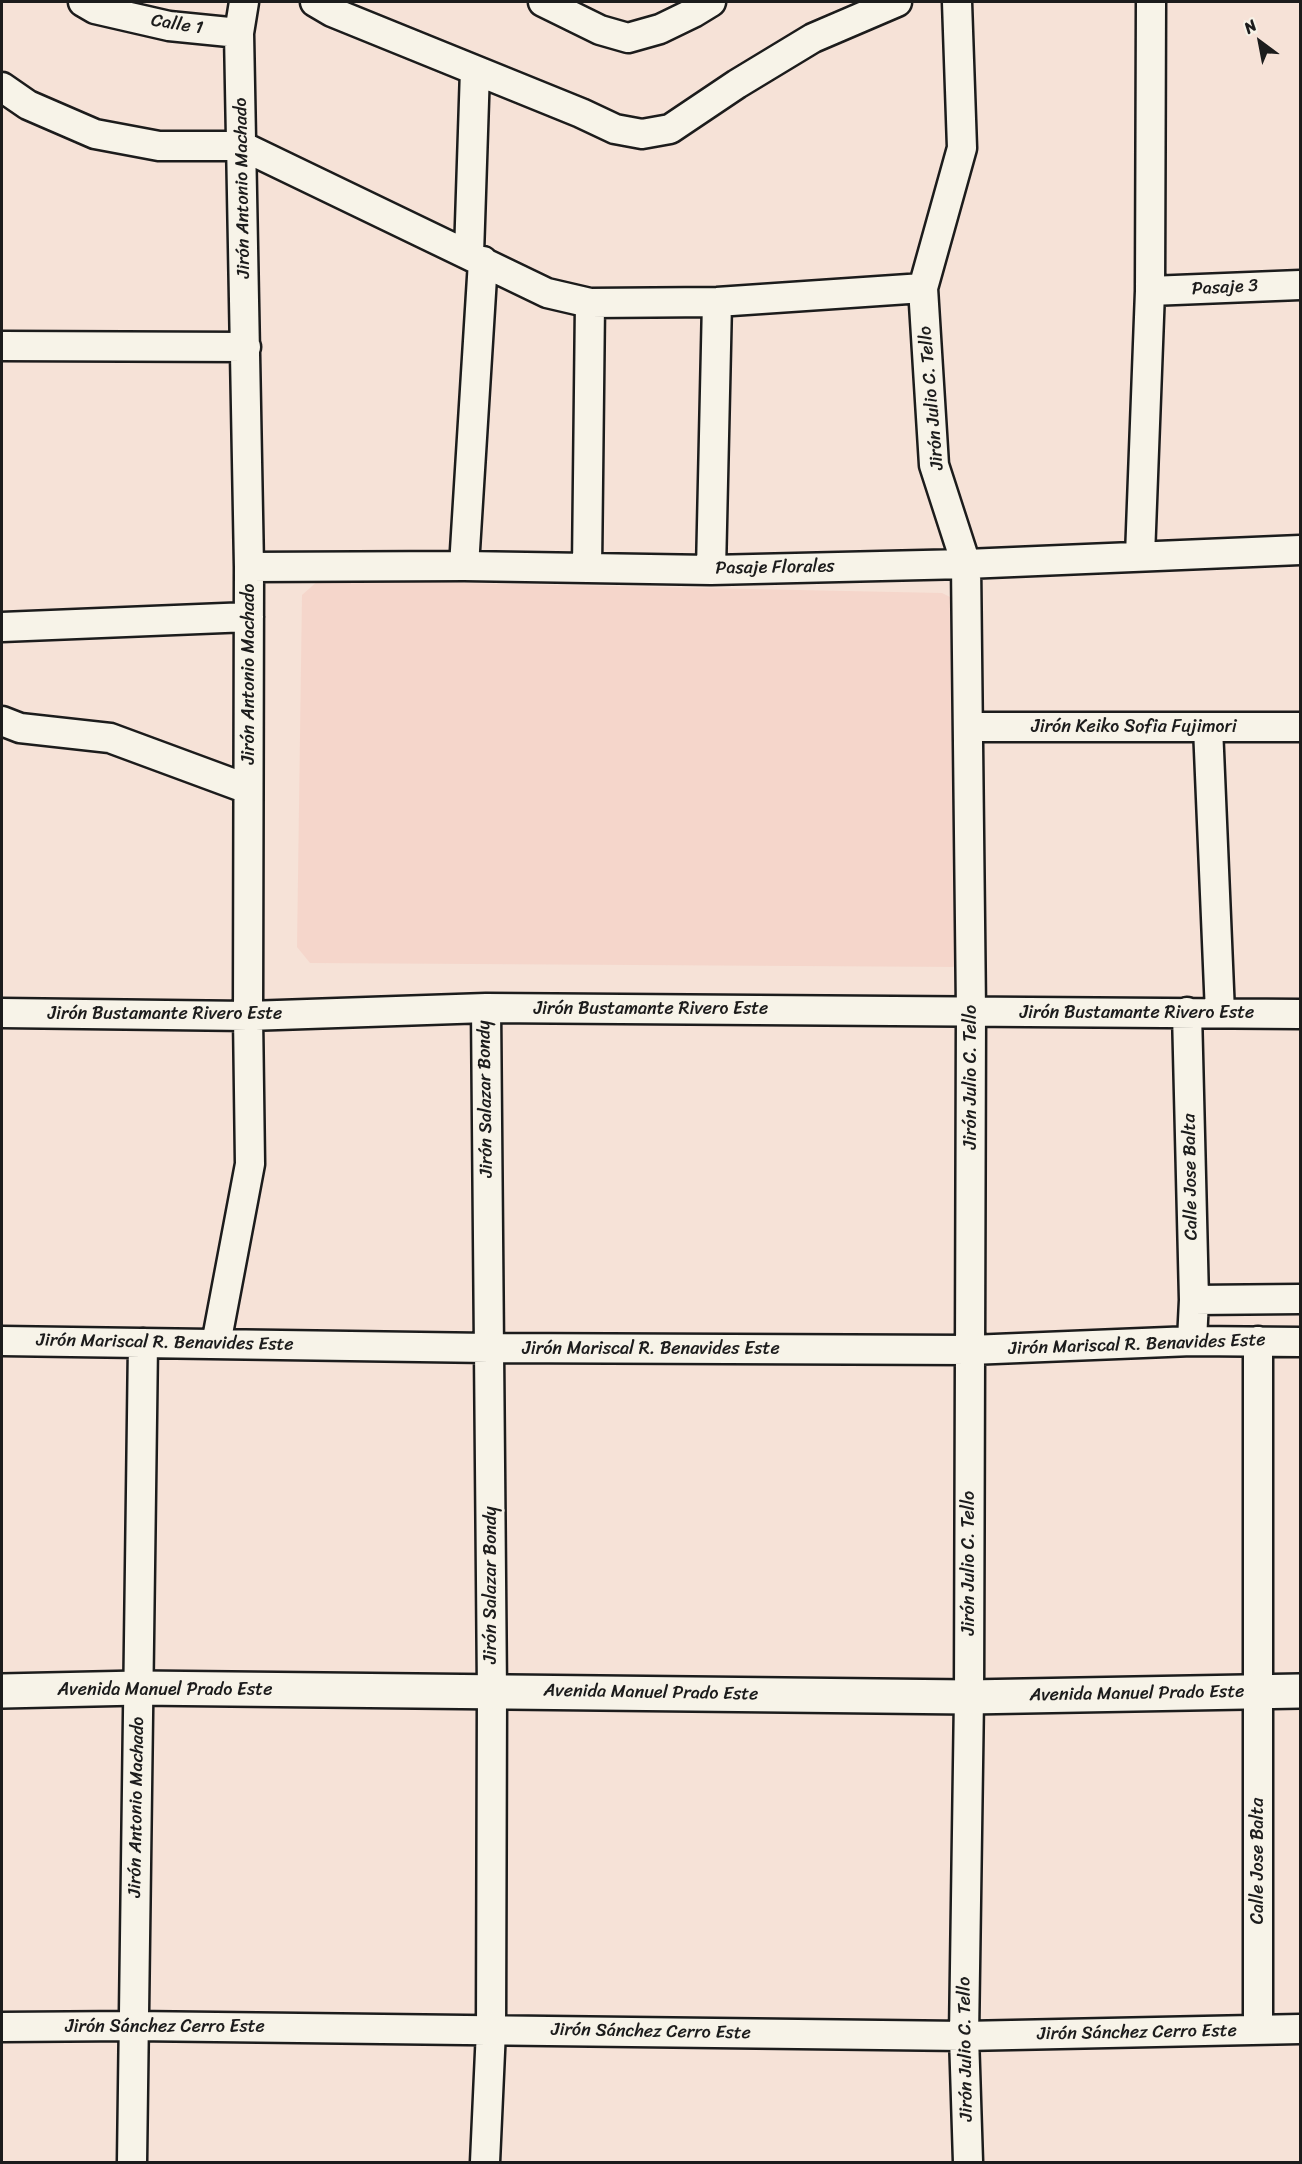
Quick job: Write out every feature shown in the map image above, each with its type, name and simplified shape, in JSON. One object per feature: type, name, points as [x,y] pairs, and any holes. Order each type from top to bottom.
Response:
[{"type":"street","name":"Calle 1","points":[[83,2],[95,9],[169,26],[239,33]]},
{"type":"street","name":"Jirón Antonio Machado","points":[[216,1344],[249,1164],[249,567],[239,33],[244,2]]},
{"type":"street","points":[[315,2],[332,12],[615,129],[642,135],[670,129],[737,84],[813,38],[897,2]]},
{"type":"street","points":[[543,2],[600,30],[628,38],[660,29],[711,2]]},
{"type":"street","name":"Jirón Julio C. Tello","points":[[957,2],[962,148],[923,288],[934,465],[966,564],[971,1011],[969,1697],[964,2036],[968,2163]]},
{"type":"street","points":[[1140,556],[1149,291],[1151,2]]},
{"type":"street","points":[[464,566],[476,258],[475,70]]},
{"type":"street","points":[[2,87],[28,105],[95,135],[159,146],[242,146],[547,293],[590,303],[717,302],[923,288]]},
{"type":"street","name":"Pasaje 3","points":[[1149,291],[1300,285]]},
{"type":"street","points":[[711,570],[717,302]]},
{"type":"street","points":[[587,568],[590,303]]},
{"type":"street","points":[[2,346],[246,347]]},
{"type":"street","name":"Pasaje Florales","points":[[249,567],[464,566],[711,570],[966,564],[1300,550]]},
{"type":"street","points":[[2,627],[249,617]]},
{"type":"street","points":[[2,721],[20,728],[110,738],[248,789]]},
{"type":"street","name":"Jirón Keiko Sofia Fujimori","points":[[968,727],[1300,727]]},
{"type":"street","points":[[1208,727],[1220,1013]]},
{"type":"street","name":"Jirón Bustamante Rivero Este","points":[[2,1012],[248,1016],[486,1008],[1300,1014]]},
{"type":"street","name":"Jirón Salazar Bondy","points":[[485,2163],[491,2030],[492,1692],[486,1008]]},
{"type":"street","name":"Calle Jose Balta","points":[[1187,1012],[1194,1300],[1192,1341]]},
{"type":"street","points":[[1194,1300],[1300,1299]]},
{"type":"street","name":"Jirón Mariscal R. Benavides Este","points":[[2,1341],[489,1348],[970,1350],[1192,1341],[1300,1342]]},
{"type":"street","name":"Calle Jose Balta","points":[[1257,1341],[1258,2030]]},
{"type":"street","name":"Jirón Antonio Machado","points":[[132,2163],[142,1343]]},
{"type":"street","name":"Avenida Manuel Prado Este","points":[[2,1691],[139,1688],[969,1697],[1300,1691]]},
{"type":"street","name":"Jirón Sánchez Cerro Este","points":[[2,2027],[133,2026],[964,2036],[1300,2029]]},
{"type":"shaded area","points":[[319,580],[942,593],[952,598],[961,967],[310,963],[297,947],[302,595]]}]
